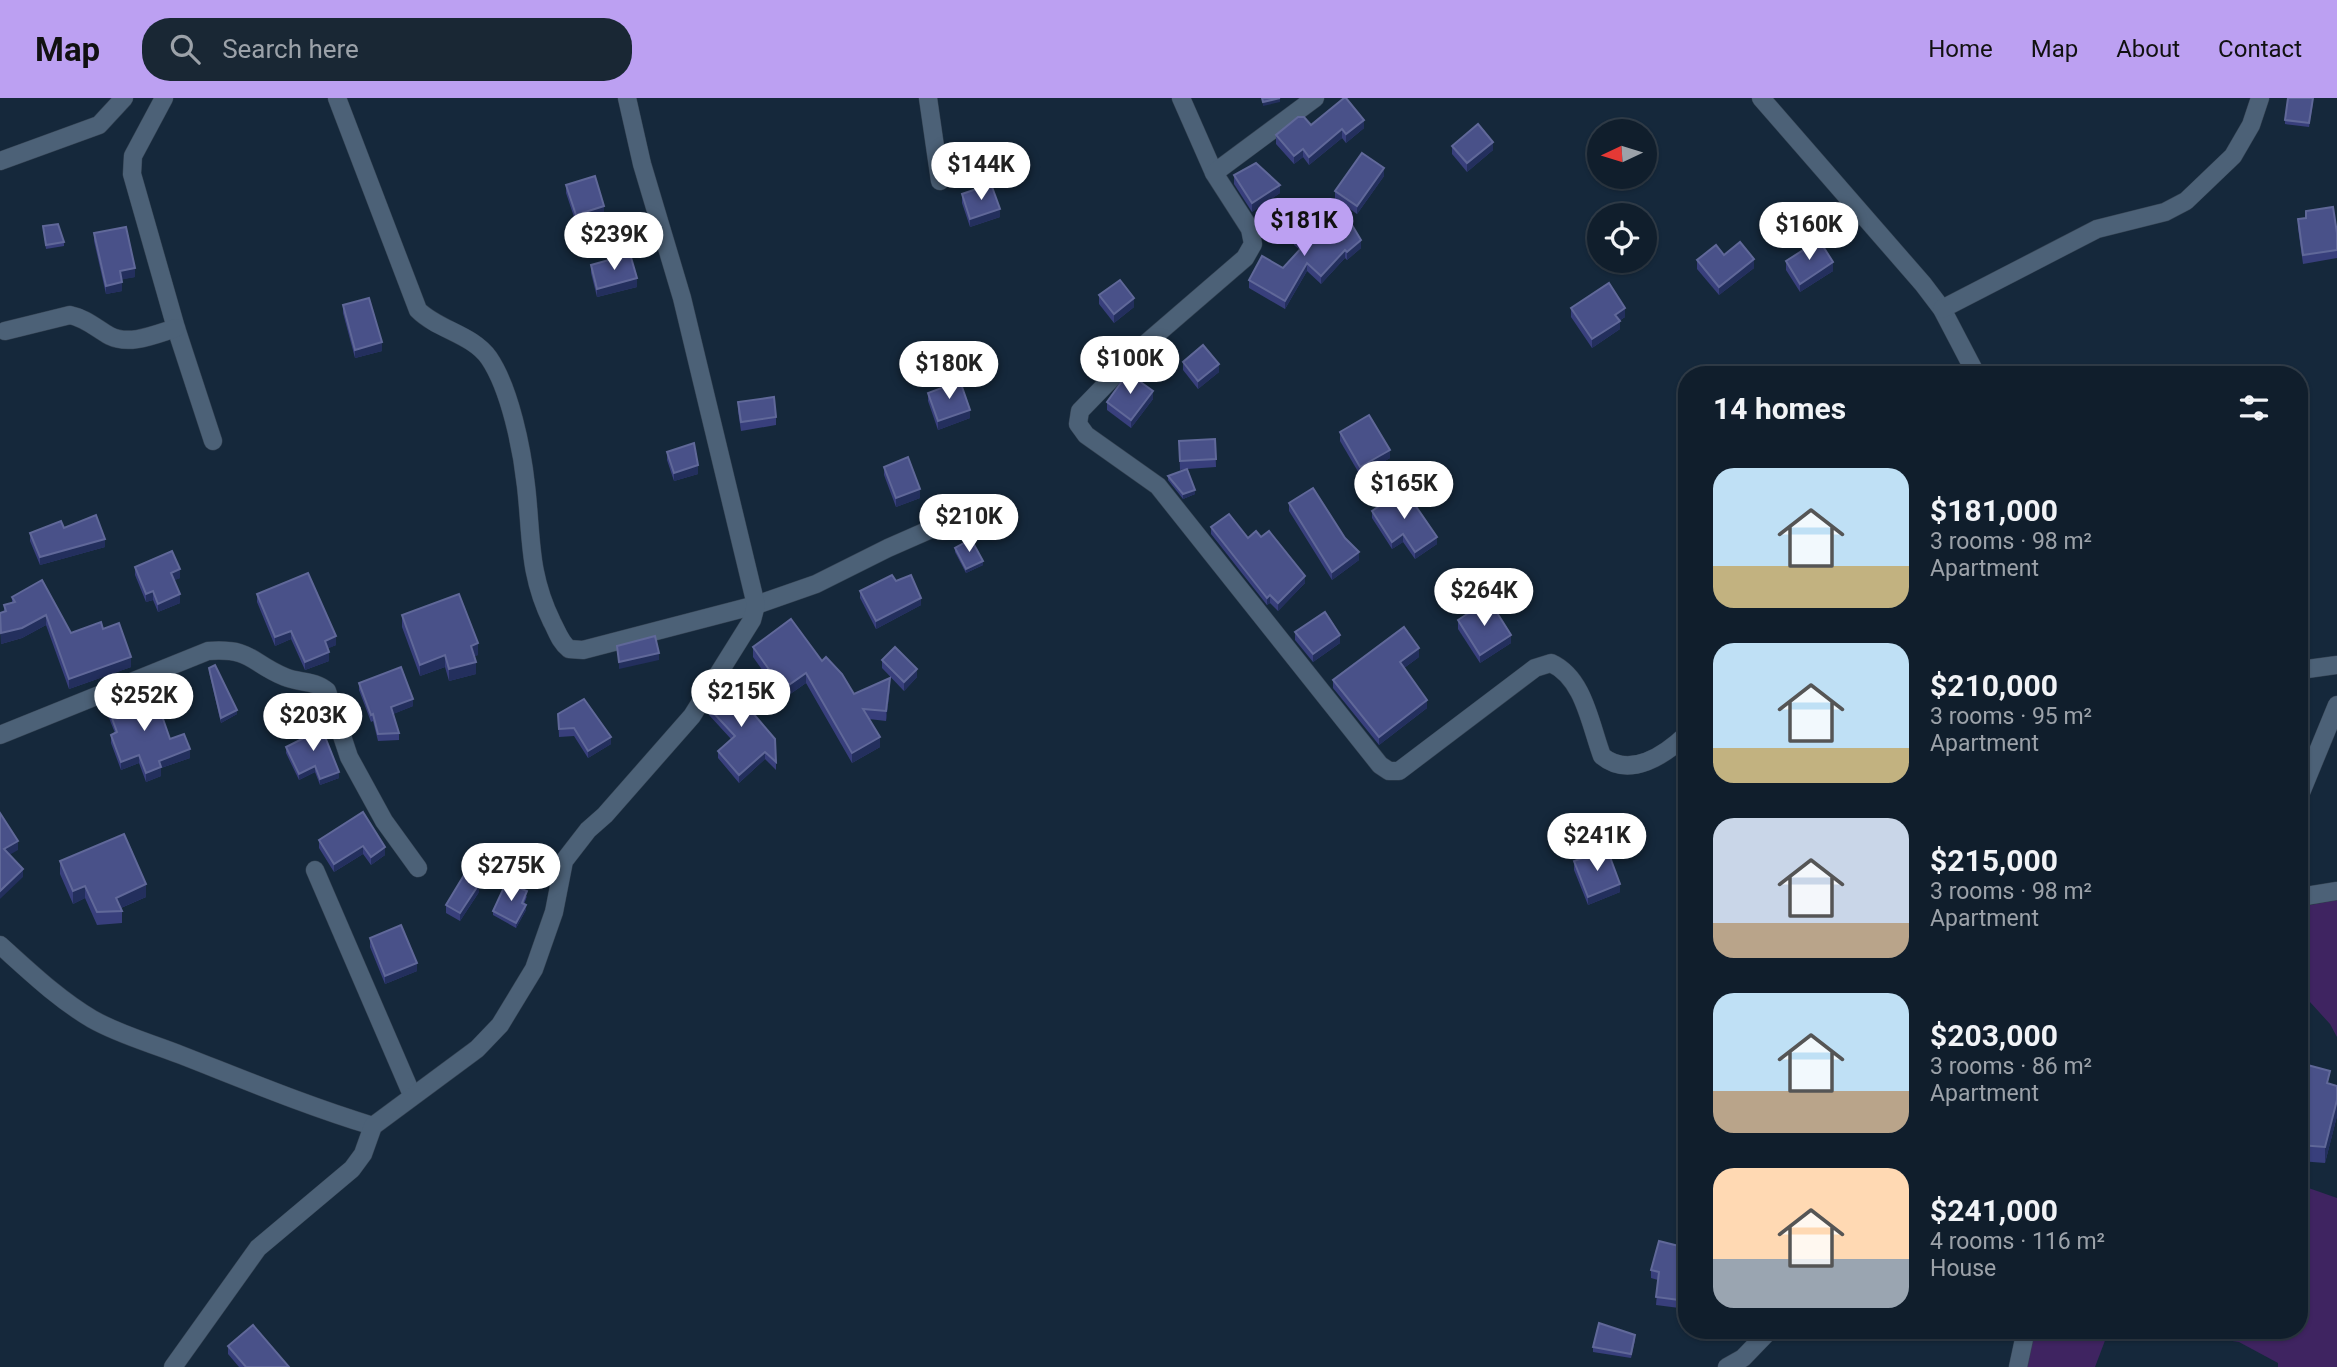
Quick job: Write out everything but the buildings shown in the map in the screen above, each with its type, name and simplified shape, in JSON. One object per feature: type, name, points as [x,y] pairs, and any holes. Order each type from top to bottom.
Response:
[{"type":"street","points":[[0,161],[99,125],[124,98]]},
{"type":"street","points":[[164,98],[131,165],[176,328],[213,442]]},
{"type":"street","points":[[337,98],[418,310],[428,320],[477,345],[487,355],[498,377],[508,402],[526,484],[535,582],[564,645],[583,650],[756,605],[816,584],[887,548],[954,519]]},
{"type":"street","points":[[173,1367],[258,1248],[352,1169],[363,1154],[373,1126],[477,1049],[500,1025],[534,969],[554,912],[564,861],[588,830],[692,716],[741,639],[756,605],[685,311],[627,98]]},
{"type":"street","points":[[928,98],[940,181]]},
{"type":"street","points":[[1181,98],[1214,173],[1250,229],[1253,244],[1245,258],[1143,346],[1080,411],[1078,424],[1086,435],[1158,485],[1380,765],[1389,771],[1399,771],[1535,668],[1551,663],[1563,669],[1575,683],[1602,756],[1612,764],[1627,766],[1646,762],[1678,742]]},
{"type":"street","points":[[1214,173],[1315,98]]},
{"type":"street","points":[[1761,98],[1886,238],[1942,309],[1972,366]]},
{"type":"street","points":[[1942,309],[2097,229],[2165,212],[2186,201],[2233,156],[2251,125],[2260,98]]},
{"type":"street","points":[[5,331],[69,315],[78,317],[113,338],[127,340],[176,328]]},
{"type":"street","points":[[2,728],[208,651],[233,650],[247,653],[285,677],[321,685],[327,691],[349,757],[384,821],[418,868]]},
{"type":"street","points":[[2308,669],[2337,665]]},
{"type":"street","points":[[2308,776],[2337,705]]},
{"type":"street","points":[[315,870],[412,1095]]},
{"type":"street","points":[[2308,896],[2337,891]]},
{"type":"street","points":[[0,945],[48,988],[112,1029],[299,1104],[373,1126]]},
{"type":"street","points":[[1727,1367],[1743,1358],[1761,1339]]},
{"type":"street","points":[[2018,1367],[2024,1339]]},
{"type":"shaded area","points":[[2337,900],[2337,1037],[2330,1024],[2308,1000],[2308,905]]},
{"type":"shaded area","points":[[2308,1188],[2337,1198],[2337,1367],[2278,1367],[2278,1363],[2239,1342],[2219,1339],[2308,1339]]},
{"type":"shaded area","points":[[2031,1339],[2106,1339],[2095,1367],[2026,1367]]}]
